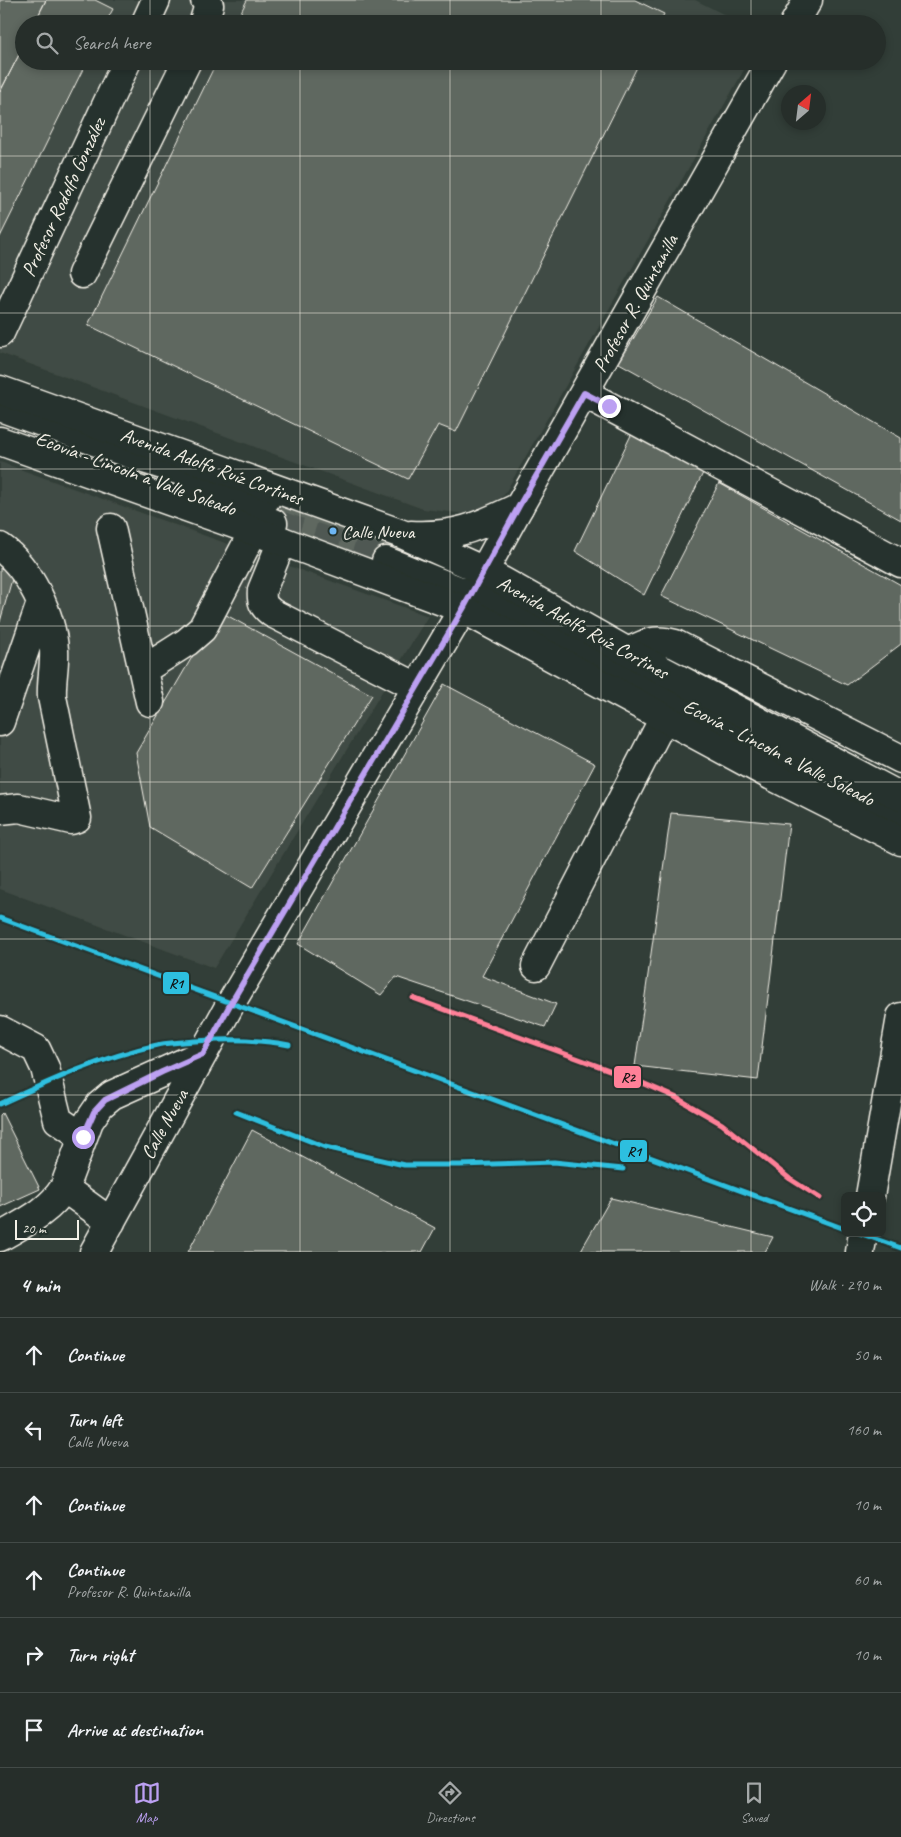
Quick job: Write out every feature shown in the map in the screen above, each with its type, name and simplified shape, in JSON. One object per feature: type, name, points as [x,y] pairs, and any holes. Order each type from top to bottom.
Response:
[{"type":"main road","points":[[149,15],[156,0]]},
{"type":"main road","points":[[205,0],[209,5],[206,15]]},
{"type":"main road","points":[[799,15],[808,0]]},
{"type":"main road","name":"Profesor Rodolfo González","points":[[0,333],[123,70]]},
{"type":"main road","points":[[82,274],[183,70]]},
{"type":"main road","name":"Profesor R. Quintanilla","points":[[474,589],[519,506],[767,70]]},
{"type":"main road","name":"Avenida Adolfo Ruíz Cortines","points":[[0,390],[394,546],[474,589],[664,718],[772,776],[901,841]]},
{"type":"main road","points":[[584,393],[901,563]]},
{"type":"main road","points":[[0,407],[147,460],[272,525]]},
{"type":"main road","name":"Ecovía - Lincoln a Valle Soleado","points":[[0,424],[272,525]]},
{"type":"main road","name":"Avenida Adolfo Ruíz Cortines","points":[[0,441],[474,589],[628,652],[901,797]]},
{"type":"main road","points":[[394,546],[430,536],[476,527],[519,506]]},
{"type":"main road","points":[[143,670],[187,642],[202,629],[272,525]]},
{"type":"main road","points":[[272,525],[261,597],[263,606],[296,626],[417,687]]},
{"type":"main road","points":[[112,528],[150,702]]},
{"type":"main road","points":[[0,547],[10,553],[32,582],[52,634],[55,652],[51,686],[52,697],[77,818],[71,820],[19,808],[0,810]]},
{"type":"main road","points":[[474,589],[504,597],[901,808]]},
{"type":"main road","name":"Ecovía - Lincoln a Valle Soleado","points":[[474,589],[901,815]]},
{"type":"main road","name":"Calle Nueva","points":[[94,1252],[203,1054],[474,589]]},
{"type":"main road","points":[[0,722],[41,603]]},
{"type":"main road","points":[[628,652],[648,642],[662,640],[675,644],[901,759]]},
{"type":"main road","points":[[536,966],[664,718]]},
{"type":"main road","points":[[872,827],[901,864]]},
{"type":"main road","points":[[871,1192],[901,1017]]},
{"type":"main road","points":[[0,1030],[36,1049],[45,1068],[58,1120],[83,1137]]},
{"type":"main road","points":[[0,1237],[43,1212],[59,1196],[64,1188],[94,1112],[105,1100],[203,1054]]},
{"type":"main road","points":[[64,1188],[111,1222]]},
{"type":"main road","points":[[860,1252],[862,1237]]},
{"type":"shaded area","points":[[0,0],[695,0],[725,15],[15,15],[15,70],[744,70],[504,495],[477,515],[423,509],[0,353]]},
{"type":"shaded area","points":[[0,462],[428,616],[214,968],[0,889]]},
{"type":"building","points":[[0,0],[46,0],[38,15],[15,15],[15,63],[0,92]]},
{"type":"building","points":[[46,0],[95,0],[113,9],[110,15],[38,15]]},
{"type":"building","points":[[247,0],[635,0],[664,14],[664,15],[240,15]]},
{"type":"building","points":[[15,63],[15,70],[83,70],[0,237],[0,92]]},
{"type":"building","points":[[213,70],[636,70],[456,432],[438,425],[408,479],[88,325]]},
{"type":"building","points":[[658,297],[901,438],[901,520],[619,363]]},
{"type":"building","points":[[632,433],[703,473],[644,595],[575,551]]},
{"type":"building","points":[[719,483],[901,585],[901,644],[847,685],[661,596]]},
{"type":"building","name":"Calle Nueva","points":[[282,496],[395,536],[385,566],[272,527]]},
{"type":"building","points":[[0,568],[14,572],[0,622]]},
{"type":"building","points":[[219,611],[372,695],[252,888],[150,827],[136,753]]},
{"type":"building","points":[[444,684],[595,764],[482,976],[556,1004],[545,1027],[396,977],[381,995],[298,944]]},
{"type":"building","points":[[671,813],[789,824],[758,1080],[635,1066]]},
{"type":"building","points":[[2,1113],[40,1189],[0,1207],[0,1115]]},
{"type":"building","points":[[252,1130],[435,1228],[422,1252],[188,1252]]},
{"type":"building","points":[[611,1198],[773,1237],[765,1252],[580,1252]]},
{"type":"tunnel","points":[[273,523],[386,561]]},
{"type":"transit line","name":"R1","points":[[0,918],[841,1228]]},
{"type":"transit line","name":"R2","points":[[413,998],[631,1078],[675,1097],[722,1124],[790,1179],[820,1198]]},
{"type":"transit line","name":"R1","points":[[0,1104],[57,1078],[96,1063],[160,1044],[236,1040],[263,1041],[289,1045]]},
{"type":"transit line","name":"R1","points":[[236,1112],[325,1147],[404,1165],[554,1162],[623,1169]]},
{"type":"transit line","name":"R1","points":[[870,1237],[901,1248]]},
{"type":"place","name":"Calle Nueva","points":[[333,531]]},
{"type":"route","points":[[83,1137],[94,1112],[105,1100],[203,1054],[231,1003],[463,609],[584,393],[609,406]]}]
